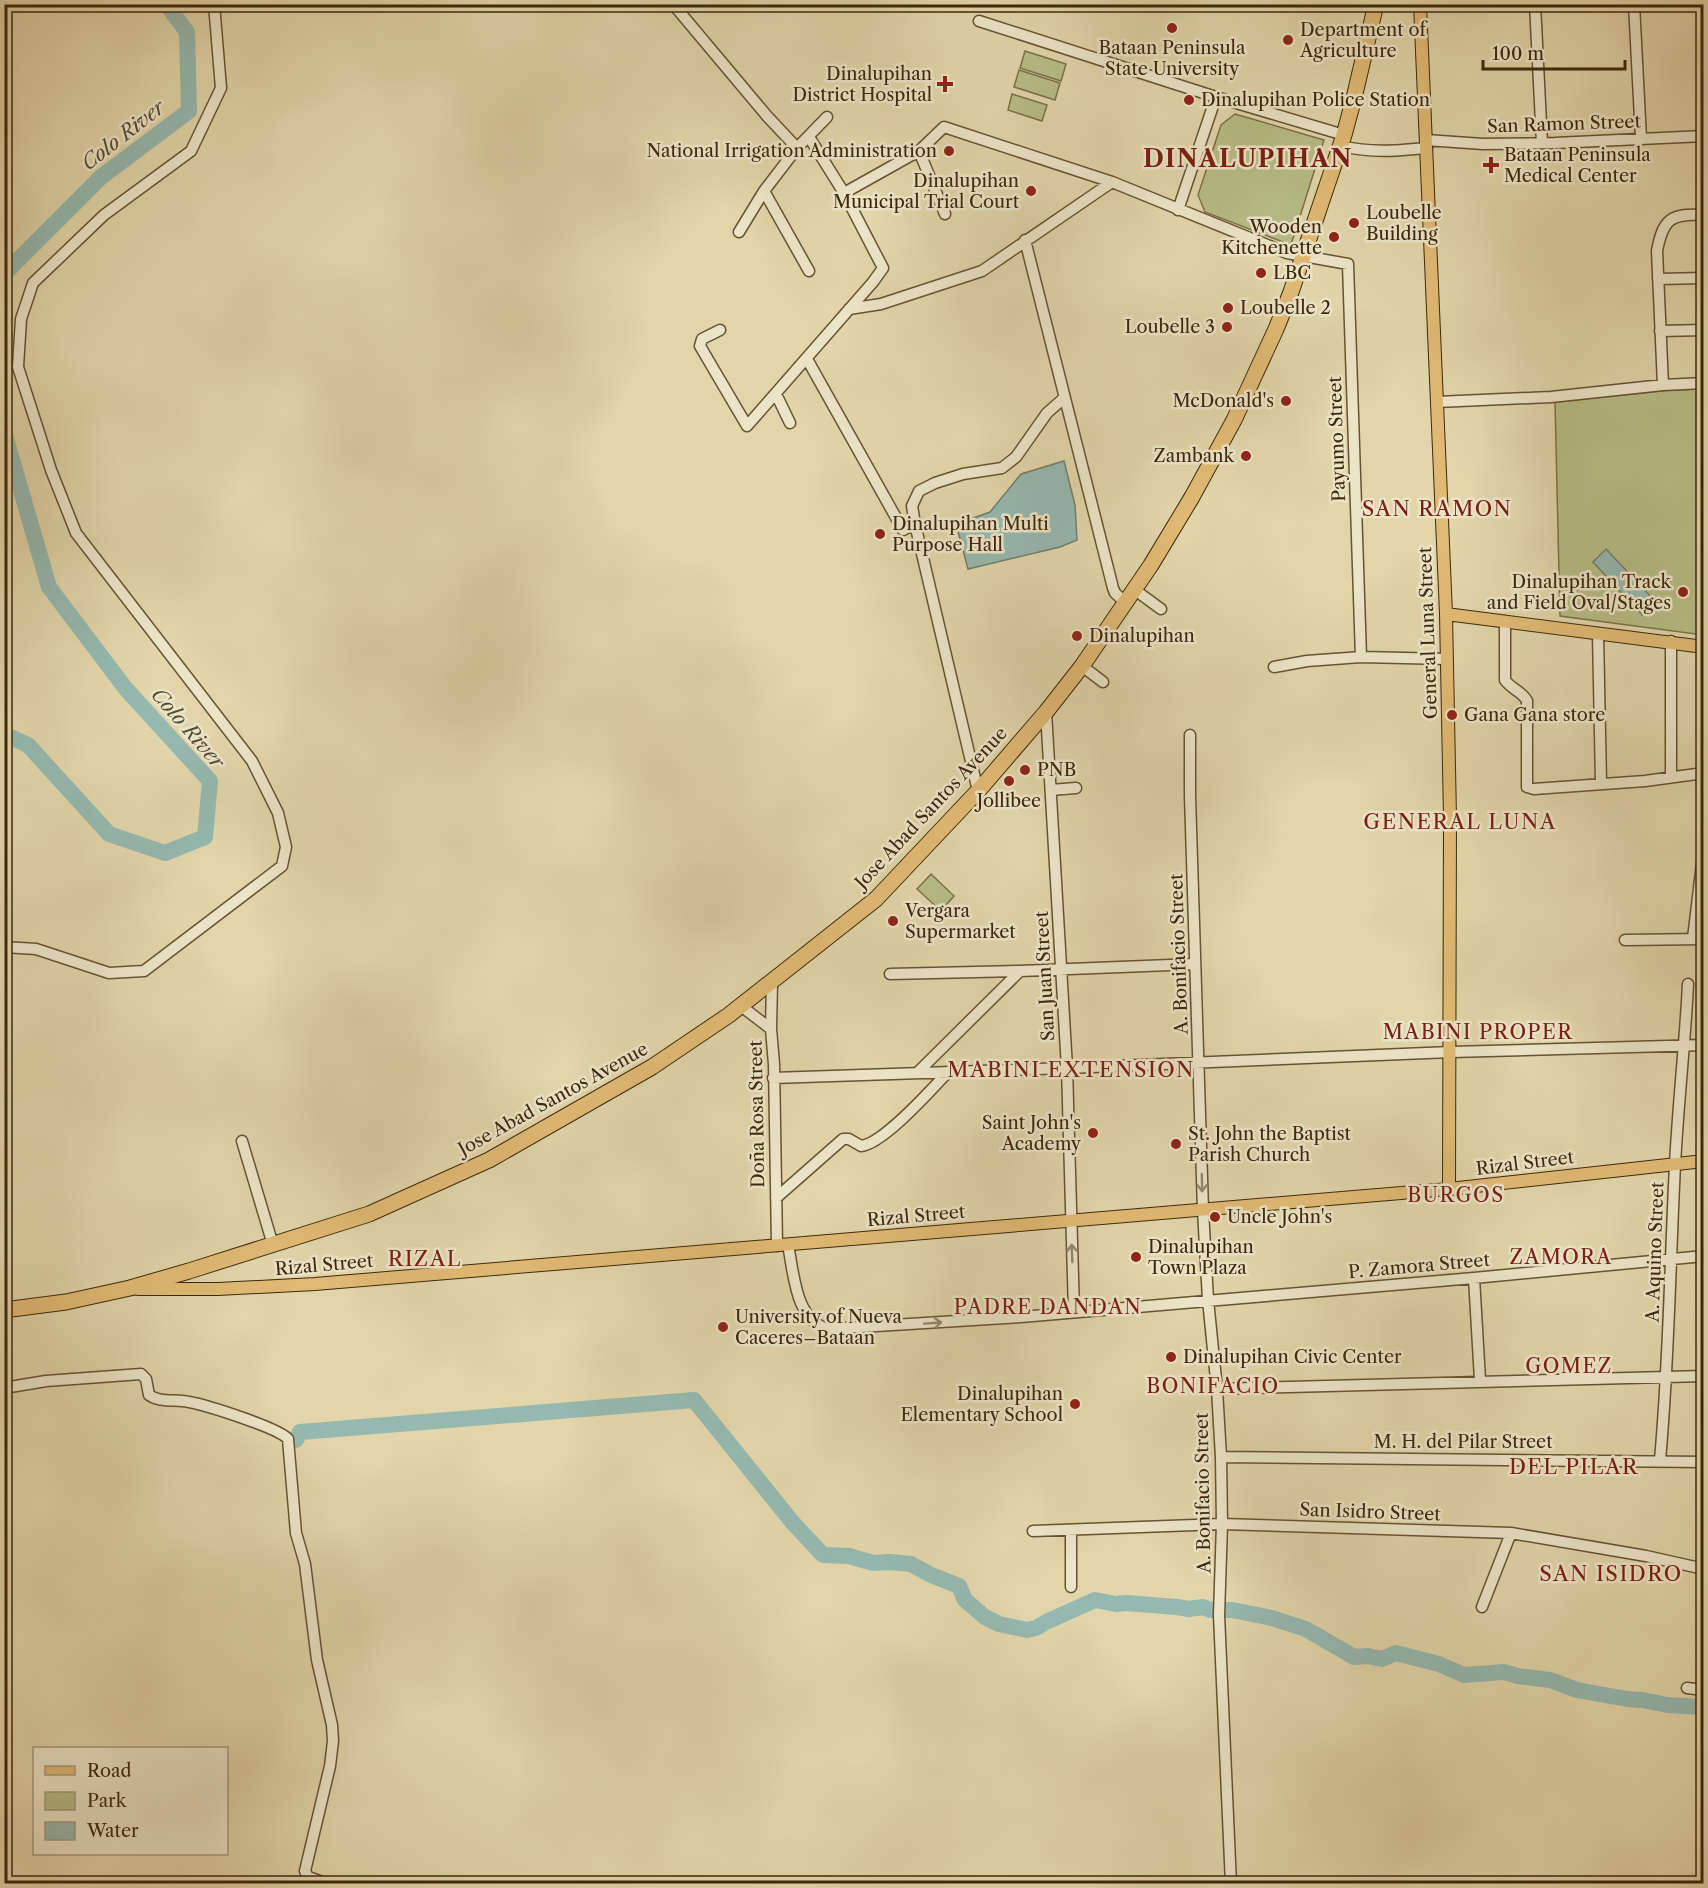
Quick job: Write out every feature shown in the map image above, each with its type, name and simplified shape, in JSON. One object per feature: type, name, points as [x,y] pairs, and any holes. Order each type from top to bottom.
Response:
[{"type":"highway","name":"Jose Abad Santos Avenue","points":[[4,1310],[66,1302],[130,1288],[273,1245],[369,1214],[489,1160],[652,1067],[741,1006],[876,899],[978,791],[1046,712],[1082,666],[1130,597],[1180,517],[1234,420],[1276,329],[1342,140],[1360,77],[1376,4]]},
{"type":"main road","name":"General Luna Street","points":[[1420,4],[1446,614],[1451,1052],[1449,1189]]},
{"type":"main road","points":[[1446,614],[1704,646]]},
{"type":"main road","name":"Rizal Street","points":[[130,1288],[173,1290],[262,1288],[1449,1189],[1704,1161]]},
{"type":"street","points":[[4,947],[36,949],[109,973],[144,971],[282,866],[286,847],[278,813],[252,762],[76,533],[51,470],[18,367],[21,319],[33,283],[105,215],[191,151],[221,88],[214,4]]},
{"type":"street","points":[[673,4],[767,116],[797,148]]},
{"type":"street","points":[[1534,4],[1542,143]]},
{"type":"street","points":[[1634,4],[1641,138]]},
{"type":"street","name":"San Ramon Street","points":[[979,21],[1216,97],[1342,140],[1367,152],[1385,152],[1426,144],[1542,143],[1704,136]]},
{"type":"street","points":[[1178,210],[1216,97]]},
{"type":"street","points":[[739,232],[764,191],[797,148],[810,137],[826,117]]},
{"type":"street","points":[[844,193],[919,151],[944,127],[1112,182],[1287,253],[1303,257]]},
{"type":"street","points":[[720,330],[702,339],[699,343],[747,426],[883,268],[844,193],[810,137]]},
{"type":"street","points":[[919,151],[945,214]]},
{"type":"street","points":[[849,309],[881,304],[982,271],[1112,182]]},
{"type":"street","points":[[764,191],[809,271]]},
{"type":"street","points":[[1663,384],[1657,251],[1660,232],[1675,216],[1704,215]]},
{"type":"street","points":[[1025,240],[1113,588],[1115,593],[1161,609]]},
{"type":"street","name":"Payumo Street","points":[[1303,257],[1348,264],[1361,657]]},
{"type":"street","points":[[1658,279],[1704,278]]},
{"type":"street","points":[[1660,331],[1704,330]]},
{"type":"street","points":[[807,359],[903,530],[915,524]]},
{"type":"street","points":[[1437,402],[1551,397],[1663,384],[1704,383]]},
{"type":"street","points":[[776,394],[790,423]]},
{"type":"street","points":[[978,791],[912,506],[919,491],[935,483],[963,474],[1002,468],[1016,457],[1047,413],[1064,398]]},
{"type":"street","points":[[1505,621],[1505,680],[1527,701],[1527,787],[1534,789],[1645,781],[1704,773]]},
{"type":"street","points":[[1598,633],[1601,783]]},
{"type":"street","points":[[1671,641],[1671,777]]},
{"type":"street","points":[[1274,667],[1307,661],[1361,657],[1447,659]]},
{"type":"street","points":[[1082,666],[1103,682]]},
{"type":"street","name":"San Juan Street","points":[[1046,712],[1066,1068],[1074,1312]]},
{"type":"street","name":"A. Bonifacio Street","points":[[1190,735],[1203,1210],[1221,1457],[1222,1524],[1219,1609],[1231,1884]]},
{"type":"street","points":[[1051,790],[1076,788]]},
{"type":"street","points":[[1625,940],[1699,939],[1704,847]]},
{"type":"street","points":[[890,974],[1195,964]]},
{"type":"street","points":[[917,1073],[1020,971]]},
{"type":"street","name":"Doña Rosa Street","points":[[772,981],[771,1029],[776,1198],[782,1245],[801,1306],[812,1323],[828,1329],[1074,1312]]},
{"type":"street","name":"A. Aquino Street","points":[[1660,1460],[1667,1376],[1675,1164],[1686,1045],[1688,984]]},
{"type":"street","points":[[741,1006],[771,1029]]},
{"type":"street","points":[[773,1078],[1451,1052],[1704,1045]]},
{"type":"street","points":[[776,1198],[843,1139],[849,1139],[861,1146],[871,1143],[902,1119],[948,1072]]},
{"type":"street","points":[[242,1141],[273,1245]]},
{"type":"street","name":"P. Zamora Street","points":[[1074,1312],[1704,1256]]},
{"type":"street","points":[[1474,1278],[1480,1380]]},
{"type":"street","points":[[4,1388],[46,1381],[141,1374],[146,1379],[149,1395],[155,1399],[183,1401],[206,1406],[280,1432],[288,1439],[296,1533],[305,1564],[317,1660],[332,1725],[333,1741],[330,1766],[305,1871],[308,1877],[328,1884]]},
{"type":"street","points":[[1217,1389],[1480,1380],[1704,1376]]},
{"type":"street","name":"M. H. del Pilar Street","points":[[1221,1457],[1704,1462]]},
{"type":"street","name":"San Isidro Street","points":[[1033,1531],[1222,1524],[1510,1533],[1704,1569]]},
{"type":"street","points":[[1071,1530],[1071,1587]]},
{"type":"street","points":[[1482,1607],[1510,1533]]},
{"type":"street","points":[[1687,1688],[1704,1690]]},
{"type":"green space","points":[[1025,51],[1066,64],[1061,81],[1020,68]]},
{"type":"green space","points":[[1019,70],[1060,83],[1055,100],[1014,87]]},
{"type":"green space","points":[[1012,94],[1047,105],[1042,121],[1008,110]]},
{"type":"green space","points":[[1235,114],[1324,140],[1291,245],[1205,212],[1198,195],[1221,125]]},
{"type":"green space","points":[[1703,389],[1703,635],[1560,616],[1555,402],[1670,390]]},
{"type":"green space","points":[[931,874],[954,896],[941,911],[917,889]]},
{"type":"water","points":[[1064,461],[1075,505],[1077,540],[1060,547],[968,569],[956,524],[990,512],[1021,474]]},
{"type":"water","points":[[1606,549],[1656,602],[1642,615],[1593,562]]},
{"type":"waterway","name":"Colo River","points":[[4,274],[101,177],[189,111],[187,32],[166,4]]},
{"type":"waterway","name":"Colo River","points":[[4,432],[49,587],[126,689],[210,781],[205,837],[165,853],[109,834],[28,745],[4,734]]},
{"type":"waterway","points":[[296,1440],[300,1432],[694,1400],[793,1523],[823,1555],[849,1556],[873,1563],[911,1564],[959,1586],[965,1600],[985,1617],[999,1624],[1027,1630],[1036,1628],[1095,1600],[1116,1604],[1232,1610],[1272,1618],[1306,1629],[1354,1657],[1368,1656],[1382,1659],[1396,1653],[1439,1664],[1464,1675],[1504,1672],[1550,1680],[1577,1690],[1627,1699],[1704,1707]]},
{"type":"place","name":"Bataan Peninsula State University","points":[[1172,28]]},
{"type":"place","name":"Department of Agriculture","points":[[1288,40]]},
{"type":"place","name":"Dinalupihan District Hospital","points":[[945,84]]},
{"type":"place","name":"Dinalupihan Police Station","points":[[1189,100]]},
{"type":"place","name":"National Irrigation Administration","points":[[949,151]]},
{"type":"place","name":"Bataan Peninsula Medical Center","points":[[1491,165]]},
{"type":"place","name":"Dinalupihan Municipal Trial Court","points":[[1031,191]]},
{"type":"place","name":"Loubelle Building","points":[[1354,223]]},
{"type":"place","name":"Wooden Kitchenette","points":[[1334,237]]},
{"type":"place","name":"LBC","points":[[1261,273]]},
{"type":"place","name":"Loubelle 2","points":[[1228,308]]},
{"type":"place","name":"Loubelle 3","points":[[1227,327]]},
{"type":"place","name":"McDonald's","points":[[1286,401]]},
{"type":"place","name":"Zambank","points":[[1246,456]]},
{"type":"place","name":"Dinalupihan Multi Purpose Hall","points":[[880,534]]},
{"type":"place","name":"Dinalupihan Track and Field Oval/Stages","points":[[1683,592]]},
{"type":"place","name":"Dinalupihan","points":[[1077,636]]},
{"type":"place","name":"Gana Gana store","points":[[1452,715]]},
{"type":"place","name":"PNB","points":[[1025,770]]},
{"type":"place","name":"Jollibee","points":[[1009,781]]},
{"type":"place","name":"Vergara Supermarket","points":[[893,921]]},
{"type":"place","name":"Saint John's Academy","points":[[1093,1133]]},
{"type":"place","name":"St. John the Baptist Parish Church","points":[[1176,1144]]},
{"type":"place","name":"Uncle John's","points":[[1215,1217]]},
{"type":"place","name":"Dinalupihan Town Plaza","points":[[1136,1257]]},
{"type":"place","name":"University of Nueva Caceres–Bataan","points":[[723,1327]]},
{"type":"place","name":"Dinalupihan Civic Center","points":[[1171,1357]]},
{"type":"place","name":"Dinalupihan Elementary School","points":[[1075,1404]]},
{"type":"district","name":"DINALUPIHAN","points":[[1248,159]]},
{"type":"district","name":"SAN RAMON","points":[[1437,509]]},
{"type":"district","name":"GENERAL LUNA","points":[[1460,822]]},
{"type":"district","name":"MABINI PROPER","points":[[1478,1032]]},
{"type":"district","name":"MABINI EXTENSION","points":[[1071,1070]]},
{"type":"district","name":"BURGOS","points":[[1456,1195]]},
{"type":"district","name":"ZAMORA","points":[[1561,1257]]},
{"type":"district","name":"RIZAL","points":[[425,1259]]},
{"type":"district","name":"PADRE DANDAN","points":[[1048,1307]]},
{"type":"district","name":"GOMEZ","points":[[1569,1366]]},
{"type":"district","name":"BONIFACIO","points":[[1213,1386]]},
{"type":"district","name":"DEL PILAR","points":[[1574,1467]]},
{"type":"district","name":"SAN ISIDRO","points":[[1611,1574]]}]
